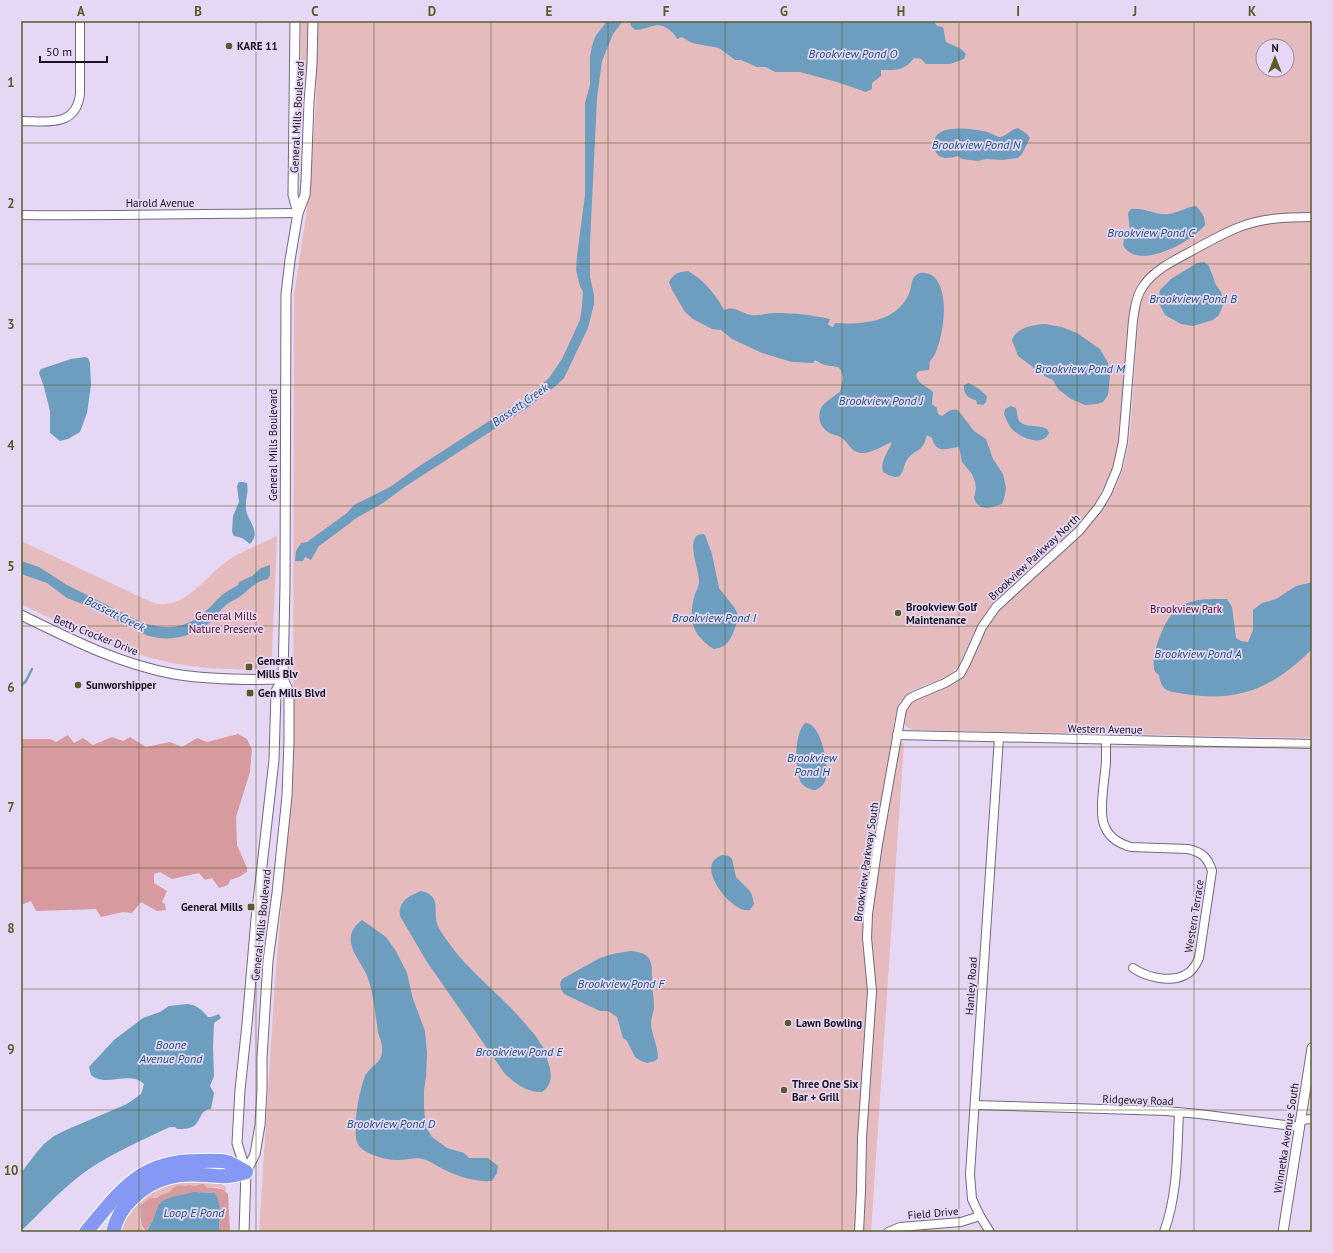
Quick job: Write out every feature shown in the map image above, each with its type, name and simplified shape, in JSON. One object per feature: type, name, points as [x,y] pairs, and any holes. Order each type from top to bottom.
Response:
[{"type":"highway","points":[[86,1232],[125,1186],[140,1175],[168,1163],[188,1161],[227,1162],[246,1172]]},
{"type":"highway","points":[[113,1232],[118,1218],[130,1200],[152,1182],[177,1175],[227,1176],[246,1172]]},
{"type":"street","points":[[21,121],[57,122],[72,114],[79,101],[80,21]]},
{"type":"street","name":"General Mills Boulevard","points":[[295,21],[293,195],[298,213]]},
{"type":"street","name":"General Mills Boulevard","points":[[246,1172],[255,1154],[260,1125],[262,1058],[268,961],[287,796],[289,692],[283,679],[285,586],[286,294],[298,213],[305,195],[313,21]]},
{"type":"street","name":"Harold Avenue","points":[[21,215],[298,213]]},
{"type":"street","name":"Brookview Parkway North","points":[[897,735],[902,709],[905,704],[914,696],[945,683],[960,674],[982,627],[996,607],[1079,531],[1098,508],[1107,493],[1121,457],[1133,320],[1136,300],[1143,286],[1157,270],[1219,236],[1238,228],[1277,218],[1312,217]]},
{"type":"street","name":"Betty Crocker Drive","points":[[21,615],[106,655],[139,666],[174,674],[209,678],[244,680],[283,679]]},
{"type":"street","name":"General Mills Boulevard","points":[[244,1232],[246,1172],[237,1143],[240,1090],[256,919],[276,742],[276,691],[283,679]]},
{"type":"street","name":"Western Avenue","points":[[897,735],[1312,744]]},
{"type":"street","name":"Brookview Parkway South","points":[[859,1232],[862,1138],[872,991],[868,938],[868,914],[878,844],[897,735]]},
{"type":"street","name":"Hanley Road","points":[[990,1232],[972,1199],[970,1174],[999,737]]},
{"type":"street","name":"Western Terrace","points":[[1106,740],[1102,816],[1105,828],[1109,834],[1115,841],[1131,847],[1188,849],[1197,851],[1205,856],[1212,871],[1199,958],[1194,968],[1184,976],[1171,978],[1150,977],[1140,974],[1133,968]]},
{"type":"street","name":"Winnetka Avenue South","points":[[1283,1232],[1312,1048]]},
{"type":"street","name":"Ridgeway Road","points":[[975,1105],[1179,1112],[1300,1123],[1312,1119]]},
{"type":"street","points":[[1164,1232],[1174,1196],[1179,1112]]},
{"type":"street","name":"Field Drive","points":[[888,1232],[900,1227],[961,1222],[980,1216]]},
{"type":"green space","points":[[301,21],[308,21],[307,66],[305,73],[301,77]]},
{"type":"green space","name":"Brookview Park","points":[[318,21],[1312,21],[1312,738],[914,730],[905,725],[904,721],[905,713],[909,706],[915,701],[947,687],[963,676],[984,633],[998,612],[1027,582],[1070,546],[1088,528],[1103,509],[1115,489],[1128,448],[1139,308],[1142,297],[1150,284],[1159,275],[1182,260],[1215,244],[1213,234],[1164,260],[1154,267],[1136,287],[1132,297],[1128,320],[1118,447],[1113,467],[1096,503],[1078,525],[993,602],[974,632],[958,667],[949,675],[911,691],[900,702],[896,712],[891,742],[904,743],[871,1232],[259,1232],[275,981],[293,771],[294,296],[307,209],[316,103]]},
{"type":"green space","name":"General Mills Nature Preserve","points":[[277,536],[272,656],[271,662],[266,668],[246,670],[226,669],[171,663],[95,639],[21,604],[21,541],[151,602],[163,604],[184,598],[230,559]]},
{"type":"green space","points":[[177,1181],[220,1183],[226,1187],[226,1191],[217,1187],[206,1189],[204,1184],[196,1186],[189,1185],[160,1195],[142,1212],[140,1220],[142,1227],[146,1232],[118,1232],[124,1219],[138,1201],[150,1191]]},
{"type":"shaded area","points":[[238,734],[247,739],[252,750],[250,772],[236,817],[237,845],[247,868],[247,872],[230,880],[228,885],[219,888],[212,878],[205,880],[199,873],[172,879],[160,872],[154,874],[154,883],[167,891],[162,902],[165,904],[166,910],[157,911],[141,902],[132,913],[123,912],[101,917],[96,909],[36,911],[31,901],[21,905],[21,739],[50,739],[56,742],[68,735],[74,743],[83,738],[93,745],[112,737],[123,741],[130,737],[146,747],[170,742],[182,747],[197,738],[207,742]]},
{"type":"shaded area","points":[[204,1184],[207,1188],[221,1189],[228,1194],[230,1232],[220,1232],[219,1203],[215,1193],[194,1192],[155,1214],[146,1231],[141,1222],[140,1206],[150,1198],[157,1198],[160,1195],[170,1192],[178,1185],[196,1186]]},
{"type":"water","name":"Bassett Creek","points":[[607,21],[623,21],[613,34],[602,61],[597,98],[590,243],[590,277],[594,295],[594,304],[588,328],[564,378],[527,408],[406,486],[383,503],[353,520],[319,546],[311,560],[305,557],[303,561],[295,561],[296,551],[301,543],[307,542],[347,513],[354,505],[390,487],[418,467],[531,394],[549,378],[562,359],[580,320],[582,306],[583,292],[576,270],[585,195],[585,103],[590,85],[590,57],[592,46],[595,37]]},
{"type":"water","name":"Brookview Pond O","points":[[630,21],[843,21],[846,23],[851,21],[934,21],[937,26],[943,27],[946,42],[961,49],[966,54],[964,59],[950,64],[926,64],[921,59],[914,58],[903,68],[881,70],[881,76],[872,83],[872,89],[866,92],[800,72],[775,72],[766,67],[757,67],[741,60],[735,60],[719,48],[692,43],[682,37],[677,39],[673,33],[664,26],[656,25],[635,30],[631,26]]},
{"type":"water","name":"Brookview Pond N","points":[[1018,128],[1030,138],[1022,154],[1018,158],[1002,160],[986,159],[978,161],[962,159],[958,156],[946,158],[941,157],[935,151],[934,143],[937,135],[946,130],[977,130],[988,132],[999,137],[1004,136]]},
{"type":"water","name":"Brookview Pond C","points":[[1196,206],[1203,215],[1205,225],[1189,239],[1177,246],[1164,252],[1140,256],[1130,253],[1123,245],[1125,235],[1130,232],[1128,213],[1131,209],[1141,209],[1164,214]]},
{"type":"water","name":"Brookview Pond B","points":[[1204,262],[1209,266],[1216,285],[1221,292],[1223,305],[1219,315],[1213,320],[1193,326],[1181,324],[1165,315],[1160,305],[1160,290],[1171,279],[1197,263]]},
{"type":"water","name":"Brookview Pond J","points":[[688,271],[709,288],[724,310],[731,308],[751,315],[782,313],[816,316],[830,319],[828,325],[833,327],[835,323],[868,322],[889,315],[898,309],[905,301],[910,291],[912,280],[917,274],[922,273],[933,276],[940,287],[943,296],[944,318],[940,339],[934,356],[930,361],[929,370],[919,371],[916,375],[921,383],[933,392],[932,404],[937,408],[938,414],[942,416],[951,410],[958,410],[974,431],[986,439],[993,459],[1003,474],[1006,488],[1002,504],[987,508],[981,507],[976,503],[974,498],[976,488],[975,482],[972,474],[962,462],[959,447],[939,449],[936,447],[932,438],[927,435],[925,442],[919,450],[906,461],[902,474],[896,477],[883,472],[882,468],[883,460],[892,442],[872,451],[860,453],[852,449],[839,436],[828,432],[820,422],[819,414],[822,406],[840,392],[843,378],[841,370],[838,367],[824,365],[815,360],[813,363],[792,362],[762,353],[732,339],[721,330],[712,329],[693,319],[685,312],[669,282],[677,274]]},
{"type":"water","name":"Brookview Pond M","points":[[1045,324],[1062,327],[1077,333],[1100,349],[1108,363],[1110,376],[1108,395],[1103,402],[1085,405],[1071,399],[1058,389],[1053,380],[1046,377],[1018,356],[1012,340],[1014,336],[1021,329]]},
{"type":"water","points":[[88,358],[90,363],[91,385],[87,413],[80,432],[68,439],[60,441],[50,433],[50,411],[39,373],[41,369],[71,359]]},
{"type":"water","points":[[969,383],[987,396],[986,402],[983,405],[977,404],[976,400],[965,393],[964,385]]},
{"type":"water","points":[[1011,406],[1016,408],[1018,418],[1023,424],[1047,429],[1049,433],[1046,437],[1041,440],[1030,440],[1019,435],[1011,428],[1004,414],[1005,409]]},
{"type":"water","points":[[239,482],[247,483],[248,490],[246,509],[255,535],[250,544],[242,538],[234,536],[232,532],[233,516],[239,502],[237,486]]},
{"type":"water","name":"Brookview Pond I","points":[[703,534],[705,535],[712,554],[719,588],[734,607],[739,617],[728,642],[720,648],[714,649],[698,635],[692,620],[695,594],[699,582],[693,546],[694,540],[697,536]]},
{"type":"water","name":"Bassett Creek","points":[[21,561],[39,567],[67,585],[141,622],[159,627],[184,625],[192,621],[209,608],[222,595],[238,585],[239,582],[252,576],[261,568],[270,565],[270,575],[268,579],[257,583],[226,605],[207,625],[185,636],[177,638],[161,638],[146,635],[85,605],[67,598],[47,583],[21,574]]},
{"type":"water","name":"Brookview Pond A","points":[[1312,583],[1312,649],[1284,673],[1270,682],[1239,694],[1204,696],[1175,692],[1164,688],[1160,681],[1159,675],[1154,669],[1155,653],[1160,635],[1169,618],[1179,607],[1190,602],[1208,599],[1227,599],[1232,607],[1236,638],[1241,641],[1248,642],[1253,630],[1253,610],[1262,603],[1276,599],[1296,586]]},
{"type":"water","name":"Brookview Pond H","points":[[805,723],[811,725],[815,729],[823,746],[825,755],[827,772],[825,780],[816,790],[805,787],[799,779],[796,753],[801,728]]},
{"type":"water","points":[[723,855],[729,856],[732,859],[736,877],[752,895],[754,904],[750,910],[734,905],[718,887],[713,877],[711,868],[714,860]]},
{"type":"water","name":"Brookview Pond E","points":[[421,891],[428,893],[432,897],[436,905],[436,921],[442,934],[451,946],[469,967],[509,1005],[543,1047],[547,1056],[551,1078],[548,1086],[542,1092],[532,1091],[522,1087],[505,1074],[427,962],[400,916],[401,906],[405,900]]},
{"type":"water","name":"Brookview Pond D","points":[[362,920],[386,937],[396,951],[407,973],[413,999],[425,1031],[427,1053],[424,1109],[426,1127],[432,1137],[447,1148],[464,1153],[469,1158],[488,1158],[498,1166],[497,1173],[492,1181],[480,1181],[462,1177],[450,1173],[423,1159],[417,1158],[395,1160],[378,1157],[363,1150],[357,1142],[356,1114],[362,1085],[366,1074],[381,1058],[382,1053],[382,1045],[378,1032],[371,990],[365,972],[354,952],[351,943],[353,930]]},
{"type":"water","name":"Brookview Pond F","points":[[631,951],[647,956],[650,960],[652,969],[654,1006],[651,1024],[658,1058],[655,1061],[647,1063],[635,1057],[627,1041],[623,1038],[617,1017],[608,1011],[600,1011],[564,994],[560,984],[562,979],[600,958],[612,954]]},
{"type":"water","name":"Boone Avenue Pond","points":[[187,1004],[194,1005],[199,1008],[208,1017],[219,1014],[221,1018],[214,1023],[214,1076],[210,1086],[214,1093],[211,1109],[205,1111],[196,1124],[192,1127],[177,1129],[175,1127],[170,1127],[119,1152],[89,1169],[62,1190],[21,1231],[21,1173],[44,1144],[54,1136],[127,1104],[141,1094],[144,1084],[138,1080],[125,1078],[111,1080],[97,1079],[91,1075],[89,1067],[114,1040],[143,1018],[160,1012],[169,1006]]},
{"type":"water","name":"Loop E Pond","points":[[194,1192],[215,1193],[220,1207],[220,1232],[146,1232],[152,1222],[159,1204],[172,1197]]},
{"type":"waterway","points":[[21,686],[26,681],[32,669]]},
{"type":"place","name":"KARE 11","points":[[229,46]]},
{"type":"place","name":"Brookview Golf Maintenance","points":[[898,613]]},
{"type":"place","name":"General Mills Blv","points":[[249,667]]},
{"type":"place","name":"Sunworshipper","points":[[78,685]]},
{"type":"place","name":"Gen Mills Blvd","points":[[250,693]]},
{"type":"place","name":"General Mills","points":[[251,907]]},
{"type":"place","name":"Lawn Bowling","points":[[788,1023]]},
{"type":"place","name":"Three One Six Bar + Grill","points":[[784,1090]]}]
